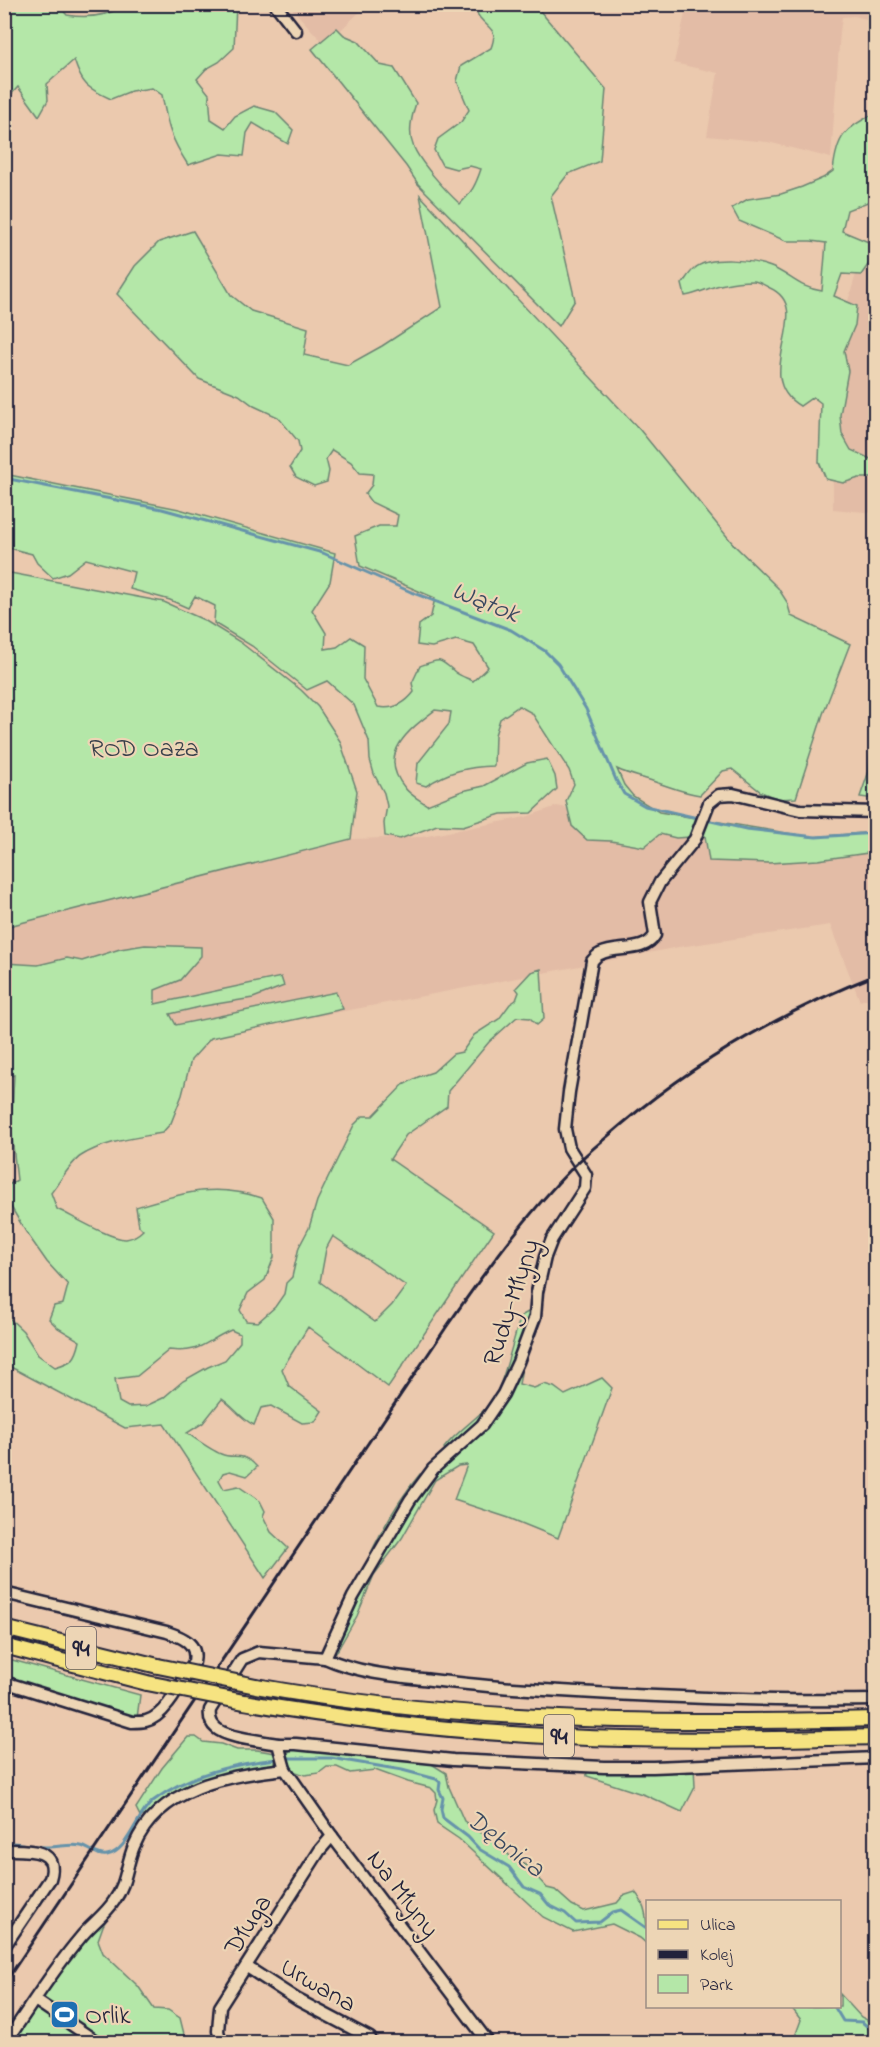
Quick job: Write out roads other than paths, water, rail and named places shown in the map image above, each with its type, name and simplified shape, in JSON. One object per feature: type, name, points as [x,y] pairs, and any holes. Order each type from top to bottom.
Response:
[{"type":"main road","name":"94","points":[[4,1628],[158,1666],[256,1686],[338,1699],[485,1715],[564,1719],[719,1721],[876,1719]]},
{"type":"main road","name":"94","points":[[4,1646],[147,1683],[244,1702],[335,1717],[417,1726],[567,1737],[721,1740],[876,1737]]},
{"type":"street","points":[[275,4],[296,31]]},
{"type":"street","name":"Rudy-Młyny","points":[[325,1658],[353,1597],[405,1508],[433,1469],[482,1425],[503,1394],[535,1317],[537,1292],[552,1239],[585,1188],[586,1175],[568,1148],[565,1129],[569,1092],[592,961],[600,954],[644,945],[652,940],[655,935],[650,902],[660,882],[679,862],[695,839],[709,803],[719,795],[733,794],[800,810],[876,812]]},
{"type":"street","points":[[4,1593],[167,1632],[185,1638],[192,1646],[195,1656],[194,1662],[165,1709],[158,1716],[146,1721],[132,1722],[4,1682]]},
{"type":"street","points":[[876,1700],[653,1698],[485,1686],[396,1676],[345,1667],[325,1658],[260,1652],[242,1659],[210,1710],[209,1718],[215,1728],[224,1733],[278,1744],[453,1760],[652,1767],[876,1758]]},
{"type":"street","points":[[6,2043],[81,1937],[113,1903],[125,1882],[134,1845],[151,1819],[187,1791],[249,1773],[285,1769],[278,1744]]},
{"type":"street","name":"Na Młyny","points":[[285,1769],[332,1836],[489,2043]]},
{"type":"street","name":"Długa","points":[[221,2043],[218,2031],[220,2007],[320,1850],[332,1836]]},
{"type":"street","points":[[4,1850],[38,1851],[50,1859],[53,1870],[50,1880],[4,1947]]},
{"type":"street","name":"Urwana","points":[[247,1967],[298,2000],[370,2038]]},
{"type":"street","points":[[35,2000],[97,2043]]},
{"type":"waterway","name":"Wątok","points":[[4,478],[162,509],[323,553],[411,592],[511,630],[545,651],[558,664],[586,709],[624,794],[645,806],[746,829],[816,837],[876,833]]},
{"type":"waterway","name":"Dębnica","points":[[287,1758],[331,1758],[402,1770],[436,1779],[440,1782],[439,1790],[443,1798],[441,1809],[443,1818],[468,1837],[479,1849],[509,1867],[524,1887],[540,1894],[549,1905],[565,1913],[576,1923],[600,1922],[613,1912],[621,1910],[646,1928]]},
{"type":"waterway","name":"Dębnica","points":[[4,1842],[45,1847],[77,1845],[100,1855],[107,1855],[121,1847],[153,1801],[181,1784],[228,1767],[277,1759]]},
{"type":"waterway","name":"Dębnica","points":[[835,2008],[843,2021],[862,2022],[876,2034]]},
{"type":"railway","points":[[4,1984],[447,1326],[539,1204],[586,1155],[681,1079],[775,1021],[876,975]]},
{"type":"place","name":"Orlik","points":[[64,2014]]},
{"type":"park label","name":"ROD Oaza","points":[[144,747]]}]
